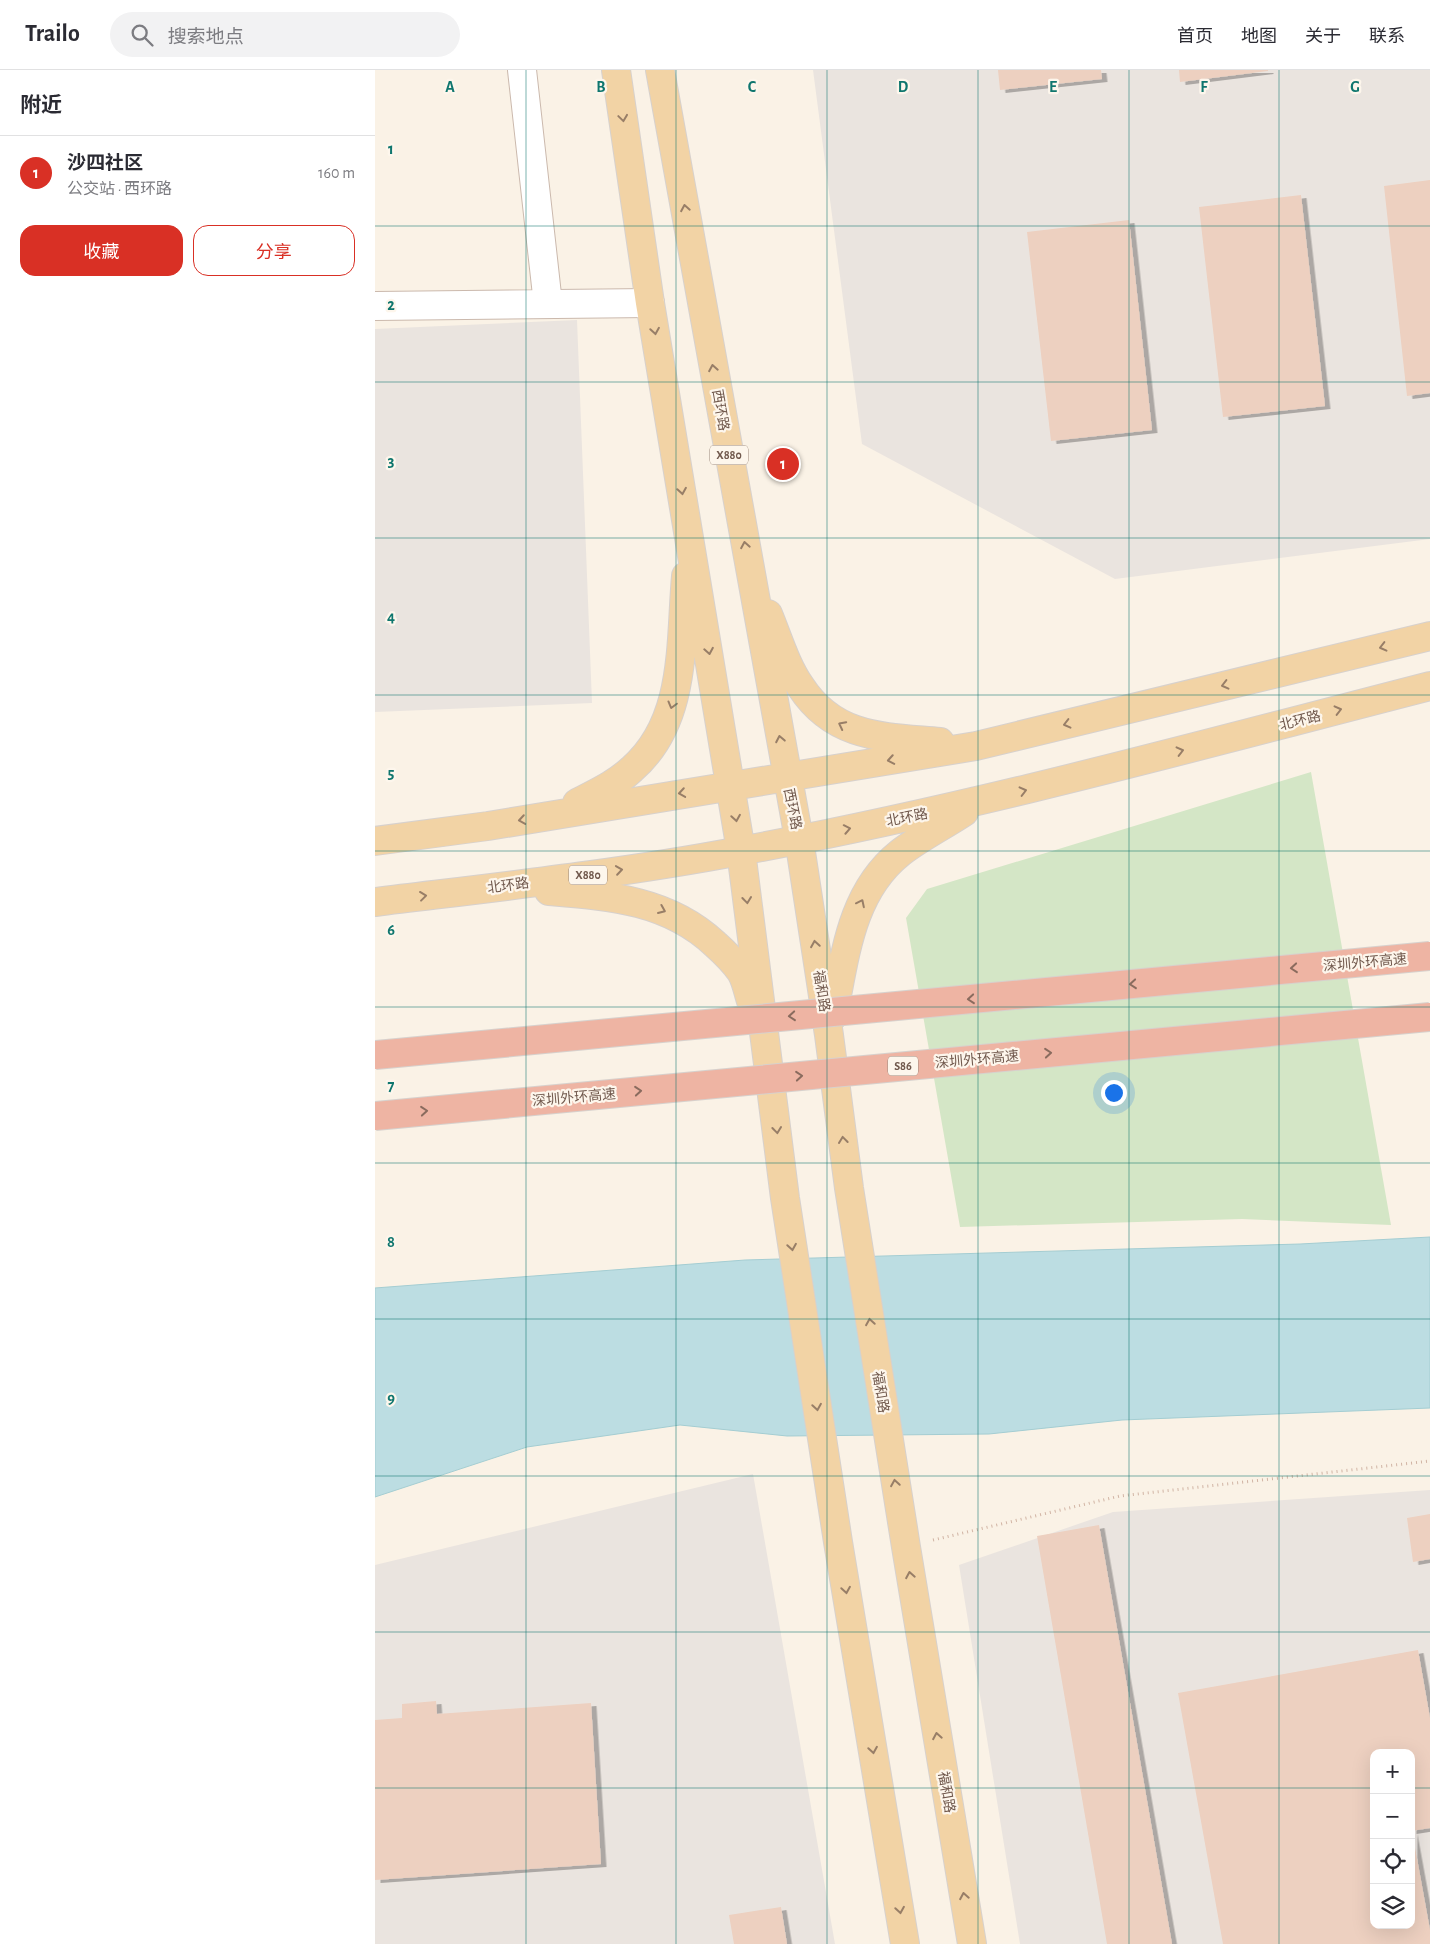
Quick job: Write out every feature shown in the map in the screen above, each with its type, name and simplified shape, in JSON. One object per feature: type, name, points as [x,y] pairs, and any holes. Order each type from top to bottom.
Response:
[{"type":"highway","name":"深圳外环高速","points":[[375,1054],[1430,956]]},
{"type":"highway","name":"深圳外环高速","points":[[375,1116],[1430,1017]]},
{"type":"main road","points":[[616,70],[650,303],[741,851],[785,1198],[838,1542],[905,1944]]},
{"type":"main road","name":"西环路","points":[[661,70],[750,576],[799,839]]},
{"type":"main road","points":[[553,815],[613,784],[632,770],[649,753],[662,732],[671,711],[677,687],[689,535]]},
{"type":"main road","points":[[750,576],[800,686],[814,705],[832,720],[853,730],[875,736],[976,746]]},
{"type":"main road","points":[[375,841],[553,815],[976,746],[1430,636]]},
{"type":"main road","name":"北环路","points":[[375,902],[493,888],[741,851],[982,802],[1430,686]]},
{"type":"main road","points":[[829,1035],[852,923],[871,885],[899,854],[982,802]]},
{"type":"main road","name":"福和路","points":[[799,839],[829,1035],[849,1188],[904,1539],[972,1944]]},
{"type":"main road","points":[[493,888],[619,897],[643,903],[687,923],[708,937],[741,973],[766,1040]]},
{"type":"street","points":[[522,70],[548,304]]},
{"type":"street","points":[[375,306],[650,303]]},
{"type":"path","points":[[904,1539],[1120,1496],[1430,1461]]},
{"type":"shaded area","points":[[813,70],[1430,70],[1430,539],[1115,579],[862,444]]},
{"type":"shaded area","points":[[577,320],[592,703],[375,712],[375,329]]},
{"type":"shaded area","points":[[753,1474],[835,1944],[375,1944],[375,1565]]},
{"type":"shaded area","points":[[1430,1490],[1430,1944],[1020,1944],[959,1565],[1113,1512]]},
{"type":"green space","points":[[1311,772],[1391,1225],[1242,1219],[960,1227],[906,918],[927,889]]},
{"type":"water","points":[[1430,1237],[1430,1408],[1122,1420],[989,1434],[787,1436],[680,1425],[527,1447],[375,1497],[375,1288],[745,1260],[1300,1244]]},
{"type":"building","points":[[998,70],[1101,70],[1102,79],[1000,90]]},
{"type":"building","points":[[1179,70],[1268,70],[1268,71],[1180,82]]},
{"type":"building","points":[[1430,180],[1430,393],[1407,396],[1384,186]]},
{"type":"building","points":[[1301,195],[1325,406],[1223,417],[1199,207]]},
{"type":"building","points":[[1129,220],[1152,430],[1051,441],[1027,232]]},
{"type":"building","points":[[1430,1514],[1430,1559],[1413,1562],[1407,1518]]},
{"type":"building","points":[[1099,1525],[1172,1944],[1107,1944],[1037,1536]]},
{"type":"building","points":[[1418,1650],[1430,1718],[1430,1828],[1415,1830],[1415,1749],[1370,1749],[1370,1929],[1415,1929],[1415,1848],[1430,1930],[1430,1944],[1223,1944],[1178,1693]]},
{"type":"building","points":[[436,1701],[437,1714],[591,1703],[601,1864],[375,1880],[375,1720],[402,1718],[402,1704]]},
{"type":"building","points":[[781,1907],[787,1944],[734,1944],[729,1915]]},
{"type":"place","name":"沙四社区","points":[[783,464]]}]
